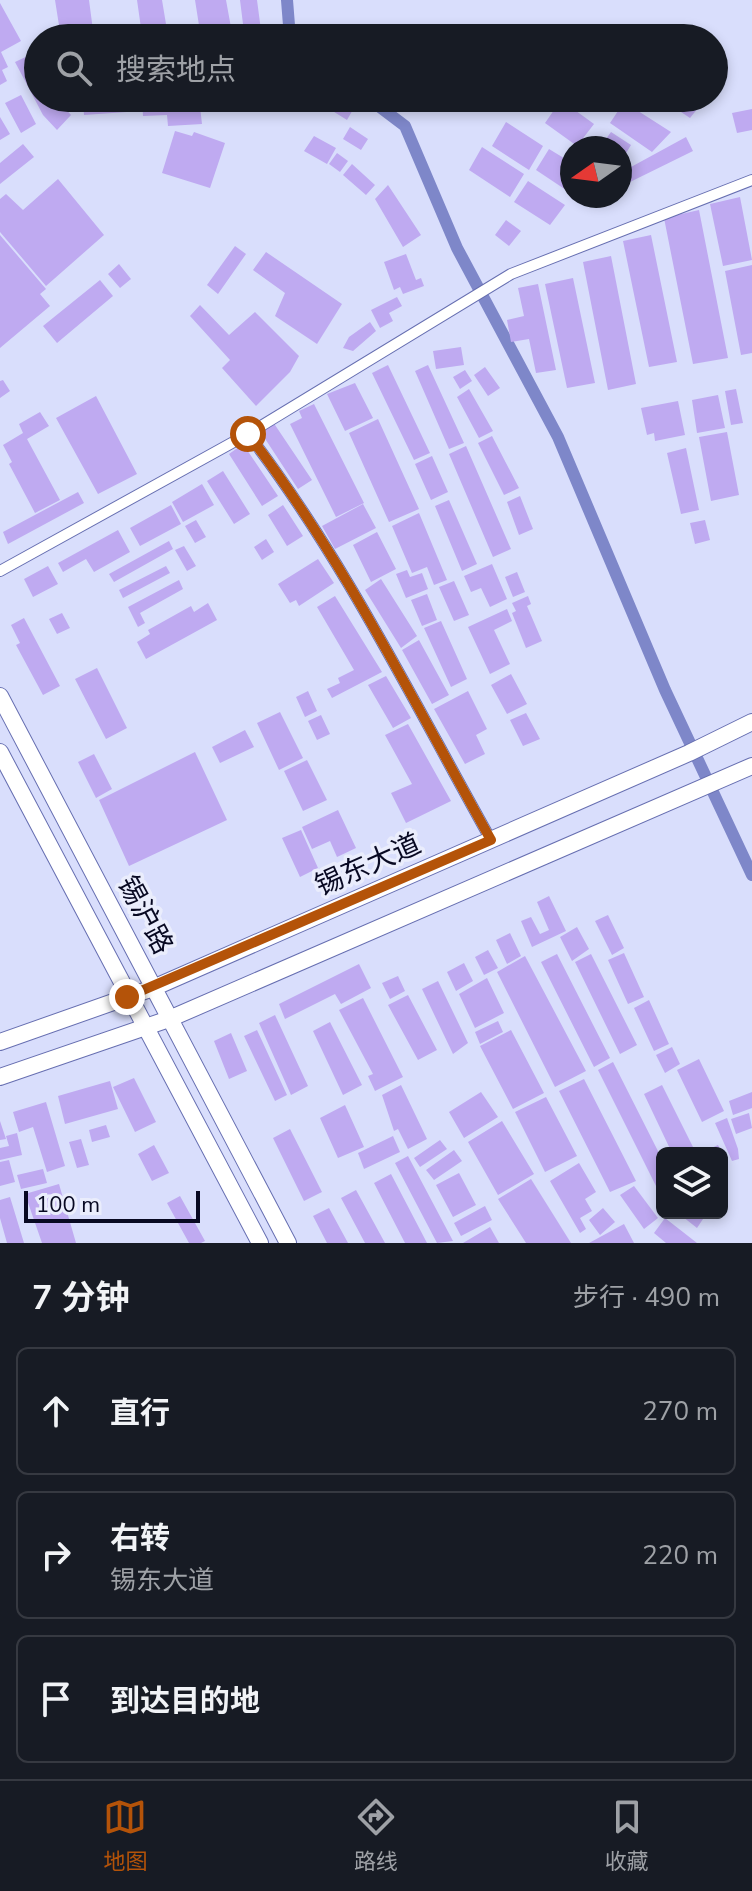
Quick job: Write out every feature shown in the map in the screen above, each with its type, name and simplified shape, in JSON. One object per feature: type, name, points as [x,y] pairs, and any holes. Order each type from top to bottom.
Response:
[{"type":"main road","name":"锡沪路","points":[[0,696],[288,1243]]},
{"type":"main road","name":"锡东大道","points":[[0,1042],[153,988],[689,753],[752,722]]},
{"type":"main road","name":"锡沪路","points":[[0,752],[127,997],[146,1027],[260,1243]]},
{"type":"main road","points":[[0,1077],[169,1019],[752,766]]},
{"type":"street","points":[[0,571],[248,434],[511,274],[752,180]]},
{"type":"street","points":[[248,434],[278,474],[347,581],[491,840]]},
{"type":"building","points":[[55,0],[89,0],[92,24],[59,24]]},
{"type":"building","points":[[137,0],[162,0],[166,24],[140,24]]},
{"type":"building","points":[[195,0],[226,0],[230,24],[199,24]]},
{"type":"building","points":[[240,0],[257,0],[260,24],[243,24]]},
{"type":"building","points":[[0,3],[21,41],[1,52],[8,67],[2,70],[7,81],[0,85]]},
{"type":"building","points":[[24,58],[24,79],[15,62]]},
{"type":"building","points":[[21,95],[24,112],[30,112],[36,124],[21,133],[5,103]]},
{"type":"building","points":[[752,109],[752,130],[737,133],[732,113]]},
{"type":"building","points":[[41,112],[68,112],[71,115],[57,130]]},
{"type":"building","points":[[84,112],[127,112],[84,115]]},
{"type":"building","points":[[143,112],[201,112],[202,124],[168,126],[167,115],[143,116]]},
{"type":"building","points":[[334,112],[352,112],[347,120]]},
{"type":"building","points":[[553,112],[578,112],[594,124],[585,136],[563,136],[545,123]]},
{"type":"building","points":[[617,112],[640,112],[671,132],[652,152],[610,123]]},
{"type":"building","points":[[681,112],[695,112],[690,118]]},
{"type":"building","points":[[0,117],[10,134],[0,140]]},
{"type":"building","points":[[506,122],[543,146],[529,170],[492,146]]},
{"type":"building","points":[[350,127],[368,139],[361,150],[343,139]]},
{"type":"building","points":[[175,131],[192,136],[194,132],[225,143],[210,188],[162,173]]},
{"type":"building","points":[[314,136],[336,148],[327,164],[304,151]]},
{"type":"building","points":[[686,137],[693,151],[632,181],[632,166]]},
{"type":"building","points":[[23,144],[34,157],[0,184],[0,163]]},
{"type":"building","points":[[482,147],[524,174],[510,197],[469,170]]},
{"type":"building","points":[[549,149],[560,156],[560,186],[536,170]]},
{"type":"building","points":[[337,153],[348,161],[340,172],[329,164]]},
{"type":"building","points":[[352,164],[375,185],[366,195],[343,175]]},
{"type":"building","points":[[58,179],[104,235],[46,286],[0,232],[0,199],[6,194],[23,210]]},
{"type":"building","points":[[528,181],[560,202],[560,208],[563,208],[550,225],[514,202]]},
{"type":"building","points":[[388,185],[421,235],[403,247],[375,199]]},
{"type":"building","points":[[740,197],[752,260],[723,266],[710,204]]},
{"type":"building","points":[[699,210],[728,358],[693,364],[664,218]]},
{"type":"building","points":[[506,220],[521,231],[509,246],[495,235]]},
{"type":"building","points":[[0,235],[46,289],[40,294],[50,306],[0,348]]},
{"type":"building","points":[[651,235],[677,362],[649,367],[623,241]]},
{"type":"building","points":[[235,246],[246,254],[218,294],[207,285]]},
{"type":"building","points":[[266,252],[342,304],[317,344],[275,316],[285,293],[253,270]]},
{"type":"building","points":[[406,254],[416,280],[421,278],[424,286],[403,294],[400,287],[394,290],[384,262]]},
{"type":"building","points":[[611,256],[636,384],[608,390],[583,262]]},
{"type":"building","points":[[119,264],[131,279],[120,288],[108,274]]},
{"type":"building","points":[[752,265],[752,353],[741,355],[725,271]]},
{"type":"building","points":[[573,278],[595,383],[567,388],[545,284]]},
{"type":"building","points":[[100,280],[113,296],[57,343],[43,326]]},
{"type":"building","points":[[538,284],[556,370],[536,373],[529,339],[511,342],[507,320],[524,316],[518,288]]},
{"type":"building","points":[[397,297],[402,306],[389,313],[393,321],[380,328],[371,310]]},
{"type":"building","points":[[200,305],[229,335],[255,312],[299,356],[290,372],[256,406],[222,368],[230,360],[190,316]]},
{"type":"building","points":[[370,322],[376,331],[353,351],[343,348],[349,337]]},
{"type":"building","points":[[461,347],[464,365],[436,369],[433,351]]},
{"type":"building","points":[[388,365],[430,453],[414,460],[372,373]]},
{"type":"building","points":[[428,365],[464,443],[449,449],[415,371]]},
{"type":"building","points":[[485,367],[500,388],[488,396],[474,375]]},
{"type":"building","points":[[465,370],[472,381],[460,389],[453,377]]},
{"type":"building","points":[[3,380],[10,391],[0,398],[0,381]]},
{"type":"building","points":[[355,383],[373,418],[345,431],[327,394]]},
{"type":"building","points":[[469,389],[493,431],[479,438],[457,397]]},
{"type":"building","points":[[736,389],[743,423],[731,425],[725,391]]},
{"type":"building","points":[[718,395],[725,428],[697,433],[692,400]]},
{"type":"building","points":[[96,396],[137,474],[98,494],[56,418]]},
{"type":"building","points":[[678,401],[685,435],[655,441],[654,433],[647,435],[641,408]]},
{"type":"building","points":[[314,404],[364,503],[336,517],[290,424],[302,418],[299,411]]},
{"type":"building","points":[[40,412],[49,426],[27,439],[60,500],[35,513],[9,464],[12,462],[3,445],[23,433],[19,424]]},
{"type":"building","points":[[378,419],[419,509],[389,522],[349,433]]},
{"type":"building","points":[[273,422],[312,480],[298,489],[260,431]]},
{"type":"building","points":[[727,432],[739,495],[711,501],[699,437]]},
{"type":"building","points":[[492,436],[519,488],[504,495],[478,443]]},
{"type":"building","points":[[243,444],[278,496],[262,506],[229,454]]},
{"type":"building","points":[[466,446],[511,549],[493,557],[449,454]]},
{"type":"building","points":[[686,448],[699,510],[681,514],[667,453]]},
{"type":"building","points":[[432,456],[448,492],[431,500],[415,464]]},
{"type":"building","points":[[223,471],[250,514],[234,524],[207,481]]},
{"type":"building","points":[[202,484],[214,505],[183,522],[172,502]]},
{"type":"building","points":[[78,492],[84,503],[8,544],[3,532]]},
{"type":"building","points":[[520,496],[533,529],[519,535],[507,502]]},
{"type":"building","points":[[449,500],[477,564],[462,571],[435,506]]},
{"type":"building","points":[[363,504],[376,528],[335,549],[322,526]]},
{"type":"building","points":[[171,505],[181,524],[140,546],[130,528]]},
{"type":"building","points":[[283,505],[303,536],[287,546],[268,515]]},
{"type":"building","points":[[419,513],[447,580],[434,585],[427,567],[412,573],[392,526]]},
{"type":"building","points":[[196,520],[206,537],[195,543],[185,526]]},
{"type":"building","points":[[705,520],[710,540],[695,544],[690,523]]},
{"type":"building","points":[[118,530],[130,552],[94,572],[86,559],[63,572],[58,563]]},
{"type":"building","points":[[377,532],[396,569],[371,582],[353,545]]},
{"type":"building","points":[[266,539],[274,552],[262,560],[254,547]]},
{"type":"building","points":[[169,541],[173,549],[114,582],[109,574]]},
{"type":"building","points":[[184,546],[196,566],[187,571],[175,550]]},
{"type":"building","points":[[318,559],[334,583],[299,606],[296,600],[290,603],[278,584]]},
{"type":"building","points":[[492,564],[507,599],[490,607],[481,588],[471,592],[464,576]]},
{"type":"building","points":[[48,566],[58,584],[33,597],[24,579]]},
{"type":"building","points":[[166,566],[170,573],[123,598],[119,590]]},
{"type":"building","points":[[407,570],[410,577],[422,573],[428,589],[406,598],[396,574]]},
{"type":"building","points":[[517,572],[525,592],[513,597],[505,577]]},
{"type":"building","points":[[381,579],[417,636],[401,648],[365,590]]},
{"type":"building","points":[[179,580],[183,589],[140,613],[145,623],[138,627],[128,607]]},
{"type":"building","points":[[454,581],[469,615],[454,621],[439,587]]},
{"type":"building","points":[[427,594],[437,620],[422,626],[411,600]]},
{"type":"building","points":[[335,596],[382,672],[332,698],[327,689],[340,683],[338,678],[354,670],[317,607]]},
{"type":"building","points":[[528,596],[531,604],[527,606],[542,641],[526,648],[512,613],[516,611],[512,603]]},
{"type":"building","points":[[208,603],[217,620],[146,659],[137,642],[150,634],[148,630],[191,606],[194,612]]},
{"type":"building","points":[[507,609],[512,621],[494,630],[510,664],[490,674],[468,627]]},
{"type":"building","points":[[62,613],[70,628],[57,634],[49,619]]},
{"type":"building","points":[[24,618],[60,686],[43,695],[16,645],[20,643],[11,625]]},
{"type":"building","points":[[441,621],[467,679],[451,687],[424,628]]},
{"type":"building","points":[[419,640],[449,695],[432,704],[402,650]]},
{"type":"building","points":[[97,668],[127,728],[106,739],[75,679]]},
{"type":"building","points":[[511,674],[527,704],[507,714],[491,685]]},
{"type":"building","points":[[386,676],[411,718],[393,728],[368,685]]},
{"type":"building","points":[[308,691],[317,711],[305,717],[296,697]]},
{"type":"building","points":[[468,691],[487,729],[476,735],[485,754],[465,764],[434,709]]},
{"type":"building","points":[[280,712],[303,758],[279,770],[257,723]]},
{"type":"building","points":[[526,713],[540,739],[523,746],[510,720]]},
{"type":"building","points":[[321,715],[330,734],[317,740],[308,721]]},
{"type":"building","points":[[408,724],[451,801],[406,823],[391,793],[412,784],[385,735]]},
{"type":"building","points":[[245,730],[254,747],[220,763],[212,747]]},
{"type":"building","points":[[195,752],[227,820],[129,866],[99,800]]},
{"type":"building","points":[[94,754],[112,789],[96,798],[78,762]]},
{"type":"building","points":[[307,760],[327,800],[303,811],[284,771]]},
{"type":"building","points":[[338,810],[356,848],[337,857],[330,841],[312,849],[302,827]]},
{"type":"building","points":[[301,830],[318,868],[300,877],[282,838]]},
{"type":"building","points":[[549,896],[566,931],[532,947],[521,921],[531,917],[540,934],[549,930],[537,902]]},
{"type":"building","points":[[608,915],[624,948],[612,955],[595,921]]},
{"type":"building","points":[[577,927],[589,949],[572,961],[560,937]]},
{"type":"building","points":[[510,933],[521,956],[507,964],[496,940]]},
{"type":"building","points":[[488,950],[498,968],[484,975],[475,957]]},
{"type":"building","points":[[624,953],[644,997],[628,1004],[608,960]]},
{"type":"building","points":[[557,954],[610,1058],[594,1067],[541,962]]},
{"type":"building","points":[[591,954],[637,1045],[620,1054],[575,962]]},
{"type":"building","points":[[525,956],[586,1071],[555,1087],[497,972]]},
{"type":"building","points":[[464,963],[473,981],[456,991],[447,972]]},
{"type":"building","points":[[359,964],[371,988],[341,1004],[335,994],[285,1019],[279,1004]]},
{"type":"building","points":[[398,976],[405,991],[390,999],[382,983]]},
{"type":"building","points":[[487,978],[504,1013],[475,1028],[459,994]]},
{"type":"building","points":[[438,981],[468,1043],[453,1054],[422,989]]},
{"type":"building","points":[[408,995],[437,1050],[418,1060],[388,1005]]},
{"type":"building","points":[[363,998],[403,1077],[375,1091],[368,1076],[373,1074],[339,1010]]},
{"type":"building","points":[[649,1000],[669,1044],[654,1051],[634,1008]]},
{"type":"building","points":[[275,1015],[308,1086],[291,1095],[259,1023]]},
{"type":"building","points":[[498,1021],[503,1032],[480,1044],[475,1032]]},
{"type":"building","points":[[330,1022],[362,1085],[343,1095],[313,1031]]},
{"type":"building","points":[[257,1030],[287,1095],[275,1101],[244,1036]]},
{"type":"building","points":[[511,1030],[544,1093],[513,1109],[480,1046]]},
{"type":"building","points":[[231,1033],[247,1071],[229,1079],[214,1041]]},
{"type":"building","points":[[672,1047],[680,1064],[665,1073],[656,1055]]},
{"type":"building","points":[[699,1059],[724,1111],[702,1122],[677,1070]]},
{"type":"building","points":[[613,1062],[656,1147],[656,1186],[598,1070]]},
{"type":"building","points":[[134,1078],[156,1122],[135,1132],[113,1087]]},
{"type":"building","points":[[584,1079],[636,1181],[610,1192],[559,1091]]},
{"type":"building","points":[[110,1081],[118,1109],[65,1124],[58,1096]]},
{"type":"building","points":[[401,1085],[427,1139],[408,1149],[398,1129],[394,1131],[382,1095]]},
{"type":"building","points":[[662,1085],[693,1147],[669,1147],[644,1094]]},
{"type":"building","points":[[481,1092],[498,1117],[464,1138],[449,1112]]},
{"type":"building","points":[[752,1092],[752,1108],[733,1115],[729,1101]]},
{"type":"building","points":[[546,1097],[577,1156],[545,1172],[515,1112]]},
{"type":"building","points":[[46,1102],[65,1166],[47,1172],[33,1127],[19,1132],[13,1112]]},
{"type":"building","points":[[345,1105],[364,1147],[338,1158],[320,1118]]},
{"type":"building","points":[[749,1113],[752,1128],[736,1134],[731,1119]]},
{"type":"building","points":[[727,1118],[739,1159],[732,1161],[715,1123]]},
{"type":"building","points":[[0,1121],[6,1139],[0,1140]]},
{"type":"building","points":[[502,1121],[534,1174],[498,1195],[468,1142]]},
{"type":"building","points":[[106,1125],[110,1137],[92,1142],[89,1130]]},
{"type":"building","points":[[290,1129],[322,1192],[304,1201],[273,1138]]},
{"type":"building","points":[[17,1133],[22,1155],[0,1160],[0,1148],[9,1146],[6,1136]]},
{"type":"building","points":[[393,1136],[400,1152],[364,1169],[358,1153]]},
{"type":"building","points":[[81,1139],[89,1165],[77,1168],[69,1142]]},
{"type":"building","points":[[440,1140],[447,1149],[420,1167],[414,1158]]},
{"type":"building","points":[[154,1145],[169,1173],[152,1181],[138,1154]]},
{"type":"building","points":[[454,1150],[462,1161],[434,1180],[426,1170]]},
{"type":"building","points":[[408,1156],[453,1241],[437,1243],[395,1163]]},
{"type":"building","points":[[9,1160],[15,1182],[0,1186],[0,1162]]},
{"type":"building","points":[[579,1163],[596,1192],[585,1199],[592,1211],[580,1218],[586,1229],[580,1233],[550,1181]]},
{"type":"building","points":[[43,1169],[47,1183],[21,1189],[17,1175]]},
{"type":"building","points":[[459,1173],[476,1205],[453,1217],[436,1185]]},
{"type":"building","points":[[391,1174],[427,1243],[405,1243],[374,1183]]},
{"type":"building","points":[[531,1179],[571,1243],[526,1243],[498,1199]]},
{"type":"building","points":[[59,1184],[76,1243],[42,1243],[25,1194]]},
{"type":"building","points":[[634,1186],[657,1219],[644,1229],[620,1195]]},
{"type":"building","points":[[356,1190],[385,1243],[365,1243],[341,1198]]},
{"type":"building","points":[[180,1196],[205,1241],[201,1243],[189,1243],[167,1203]]},
{"type":"building","points":[[10,1197],[24,1243],[7,1243],[0,1218],[0,1200]]},
{"type":"building","points":[[485,1206],[492,1220],[461,1236],[454,1223]]},
{"type":"building","points":[[329,1208],[348,1243],[327,1243],[313,1216]]},
{"type":"building","points":[[603,1208],[615,1222],[600,1235],[589,1220]]},
{"type":"building","points":[[666,1219],[697,1243],[666,1243],[654,1233]]},
{"type":"building","points":[[686,1219],[703,1219],[697,1228]]},
{"type":"building","points":[[624,1224],[634,1243],[589,1243]]},
{"type":"building","points":[[490,1227],[499,1243],[463,1243]]},
{"type":"waterway","points":[[287,0],[289,24]]},
{"type":"waterway","points":[[386,112],[405,126],[457,248],[558,437],[665,690],[752,875]]},
{"type":"route","points":[[127,997],[491,840],[347,581],[278,474],[248,434]]}]
